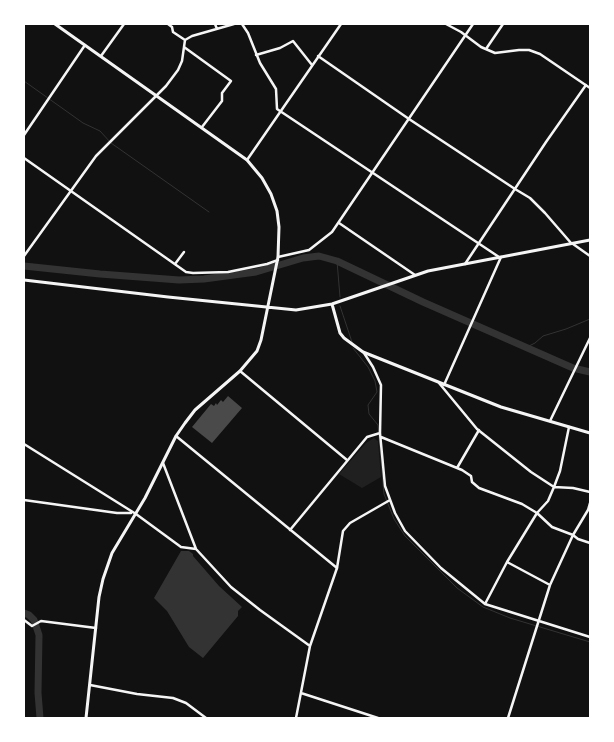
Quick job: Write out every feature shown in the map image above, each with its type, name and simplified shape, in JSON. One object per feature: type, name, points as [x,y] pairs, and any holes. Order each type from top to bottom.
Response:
[{"type":"main road","points":[[55,24],[247,160],[262,178],[271,194],[277,211],[280,244],[275,275],[257,351],[240,371],[195,410],[176,436],[163,463],[112,553],[103,579],[86,718]]},
{"type":"main road","points":[[24,280],[296,310],[332,304],[415,275],[590,240]]},
{"type":"main road","points":[[332,304],[340,333],[363,352],[501,407],[590,433]]},
{"type":"street","points":[[101,56],[124,24]]},
{"type":"street","points":[[168,24],[173,25],[173,32],[185,40]]},
{"type":"street","points":[[215,24],[217,29]]},
{"type":"street","points":[[185,40],[192,36],[234,24]]},
{"type":"street","points":[[242,24],[248,33],[260,63],[276,89],[277,109],[500,257],[444,385]]},
{"type":"street","points":[[247,160],[339,24]]},
{"type":"street","points":[[446,24],[495,54],[519,50],[529,50],[540,54],[590,88]]},
{"type":"street","points":[[24,158],[189,273],[218,272],[260,266],[309,250],[324,239],[339,223],[473,24]]},
{"type":"street","points":[[486,49],[503,24]]},
{"type":"street","points":[[24,256],[96,156],[166,86],[178,70],[182,61],[185,40]]},
{"type":"street","points":[[256,55],[280,48],[292,41],[312,65]]},
{"type":"street","points":[[24,135],[85,45]]},
{"type":"street","points":[[184,48],[231,80],[222,93],[222,100],[202,128]]},
{"type":"street","points":[[318,56],[409,119],[515,190],[530,198],[546,212],[572,243],[590,256]]},
{"type":"street","points":[[465,264],[586,85]]},
{"type":"street","points":[[339,223],[415,275]]},
{"type":"street","points":[[175,264],[184,252]]},
{"type":"street","points":[[550,421],[590,338]]},
{"type":"street","points":[[363,352],[381,385],[380,433],[385,486],[394,513],[405,531],[441,568],[485,604],[590,637]]},
{"type":"street","points":[[240,371],[347,460]]},
{"type":"street","points":[[439,383],[479,430],[531,472],[554,488],[573,488],[590,492]]},
{"type":"street","points":[[485,604],[507,562],[537,513],[548,501],[560,471],[569,426]]},
{"type":"street","points":[[457,468],[479,430]]},
{"type":"street","points":[[290,530],[367,436],[380,433]]},
{"type":"street","points":[[176,436],[337,568]]},
{"type":"street","points":[[381,437],[457,468],[471,476],[472,482],[479,488],[522,504],[537,513],[552,527],[590,543]]},
{"type":"street","points":[[24,444],[134,513],[181,547],[196,549]]},
{"type":"street","points":[[163,463],[196,549],[231,587],[310,646]]},
{"type":"street","points":[[24,500],[117,513],[134,513]]},
{"type":"street","points":[[296,718],[310,646],[337,568],[345,527],[390,500]]},
{"type":"street","points":[[508,718],[550,585],[590,503]]},
{"type":"street","points":[[507,562],[550,585]]},
{"type":"street","points":[[24,620],[32,626],[41,621],[96,628]]},
{"type":"street","points":[[90,685],[137,694],[174,698],[206,718]]},
{"type":"street","points":[[301,693],[378,718]]},
{"type":"street","points":[[200,718],[201,714]]},
{"type":"shaded area","points":[[374,438],[378,441],[381,477],[362,488],[339,474],[366,443]]},
{"type":"shaded area","points":[[181,551],[189,551],[193,554],[219,586],[242,607],[238,611],[238,616],[203,658],[189,647],[167,611],[154,598]]},
{"type":"building","points":[[228,396],[242,408],[212,443],[192,427],[211,404],[214,406],[216,403],[217,405]]},
{"type":"waterway","points":[[24,81],[83,123],[100,131],[111,143],[209,212]]},
{"type":"waterway","points":[[24,266],[179,280],[204,279],[256,272],[303,258],[319,256],[337,261],[423,302],[573,368],[590,372]]},
{"type":"waterway","points":[[337,261],[340,297]]},
{"type":"waterway","points":[[340,306],[352,342]]},
{"type":"waterway","points":[[527,347],[543,336],[590,319]]},
{"type":"waterway","points":[[353,348],[368,367],[375,381],[377,392],[368,405],[369,414],[378,425],[384,494],[394,519],[405,536],[457,588],[483,607],[510,618],[590,642]]},
{"type":"waterway","points":[[24,613],[34,620],[39,635],[38,693],[40,718]]}]
